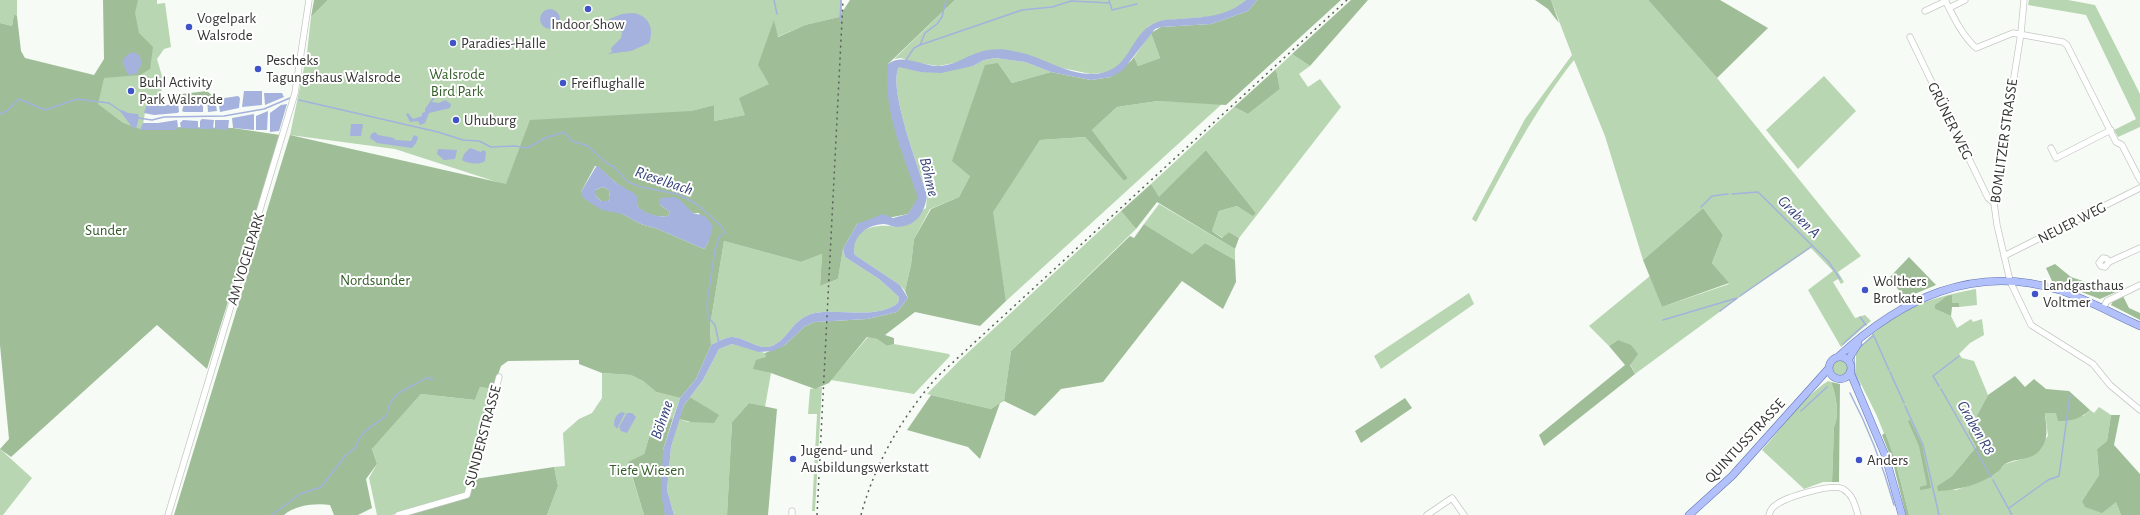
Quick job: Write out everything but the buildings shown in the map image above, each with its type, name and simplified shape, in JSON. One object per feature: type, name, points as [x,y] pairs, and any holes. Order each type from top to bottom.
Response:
[{"type":"main road","points":[[1856,389],[1843,378],[1834,376],[1829,368],[1833,360],[1838,357],[1854,340],[1861,337],[1904,307],[1944,289],[1974,282],[2010,281],[2034,284],[2059,290],[2103,308],[2140,326]]},
{"type":"main road","points":[[1861,337],[1848,360],[1850,372],[1885,455],[1902,515]]},
{"type":"main road","points":[[1838,357],[1848,360]]},
{"type":"main road","name":"QUINTUSSTRASSE","points":[[1689,515],[1732,476],[1818,383],[1829,368]]},
{"type":"main road","points":[[1843,378],[1850,372]]},
{"type":"main road","name":"QUINTUSSTRASSE","points":[[1818,383],[1834,376]]},
{"type":"street","name":"AM VOGELPARK","points":[[168,515],[295,93],[309,0]]},
{"type":"street","points":[[1925,11],[1946,0],[1962,33],[1976,48],[2008,34],[2021,33],[2063,42],[2067,45],[2116,142],[2122,145],[2140,180]]},
{"type":"street","points":[[1949,8],[1965,0]]},
{"type":"street","name":"BOMLITZER STRASSE","points":[[2024,0],[2021,33],[1994,203],[2010,281],[2017,299],[2033,327],[2093,364],[2110,385],[2140,410]]},
{"type":"street","name":"GRÜNER WEG","points":[[1910,36],[1988,198],[1994,203]]},
{"type":"street","points":[[2051,148],[2056,158],[2111,130]]},
{"type":"street","name":"NEUER WEG","points":[[2004,256],[2140,188]]},
{"type":"street","points":[[2109,262],[2140,248]]},
{"type":"street","points":[[2103,308],[2107,301],[2140,285]]},
{"type":"street","name":"SUNDERSTRASSE","points":[[398,515],[467,495],[499,377]]},
{"type":"street","points":[[1769,515],[1773,507],[1782,501],[1833,486],[1848,493],[1854,501],[1858,515]]},
{"type":"street","points":[[1427,515],[1452,498],[1464,515]]},
{"type":"green space","points":[[0,0],[17,0],[17,16],[14,14],[12,26],[0,23]]},
{"type":"green space","name":"Sunder","points":[[103,0],[138,0],[135,13],[139,33],[153,47],[150,69],[140,75],[104,78],[98,104],[123,123],[140,129],[182,127],[233,128],[280,135],[207,369],[157,325],[11,457],[0,449],[9,439],[0,345],[0,23],[12,26],[14,14],[17,16],[21,51],[25,58],[94,75],[104,59]]},
{"type":"green space","name":"Buhl Activity Park Walsrode","points":[[122,0],[157,0],[157,4],[165,3],[171,47],[164,49],[157,59],[162,76],[161,106],[146,106],[142,131],[178,169],[97,104]]},
{"type":"green space","points":[[314,0],[328,0],[311,17]]},
{"type":"green space","name":"Walsrode Bird Park","points":[[328,0],[842,0],[842,12],[839,17],[805,25],[777,37],[774,21],[769,84],[745,115],[714,121],[714,105],[691,111],[506,185],[395,149],[290,135],[307,53],[311,17]]},
{"type":"green space","name":"Nordsunder","points":[[850,0],[955,0],[888,64],[919,198],[908,214],[857,224],[843,249],[838,279],[820,286],[822,254],[801,262],[724,241],[710,326],[711,345],[696,379],[680,398],[656,392],[643,381],[631,375],[602,373],[579,364],[579,360],[508,361],[501,366],[493,389],[480,387],[475,400],[421,394],[372,449],[377,464],[366,479],[372,508],[358,515],[334,515],[330,505],[318,504],[300,507],[284,515],[174,515],[290,135],[506,184],[530,120],[691,111],[714,105],[714,121],[745,115],[739,98],[769,84],[758,65],[774,20],[778,37],[805,25],[839,17]],"holes":[[[595,166],[597,166],[615,182],[637,197],[637,205],[646,213],[655,216],[668,216],[670,212],[660,205],[661,198],[676,199],[693,213],[699,213],[709,241],[704,249],[658,229],[641,224],[581,192]]]},
{"type":"green space","points":[[955,0],[1246,0],[1237,9],[1215,16],[1159,21],[1149,26],[1121,64],[1109,72],[1091,74],[1057,67],[1013,51],[974,54],[960,62],[938,66],[913,62],[901,58],[894,59]]},
{"type":"green space","points":[[1257,0],[1341,0],[1226,105],[1158,101],[1117,107],[1092,130],[1128,178],[1124,181],[1085,137],[1040,140],[993,212],[1006,301],[980,326],[915,312],[885,335],[894,338],[894,344],[887,346],[877,339],[867,337],[829,383],[815,389],[771,373],[753,369],[756,360],[766,357],[765,353],[785,345],[805,326],[815,322],[867,319],[897,312],[908,298],[905,291],[911,265],[914,239],[931,209],[959,197],[970,176],[952,161],[985,65],[998,63],[1012,83],[1051,72],[1091,80],[1111,77],[1134,57],[1138,66],[1160,58],[1151,33],[1161,27],[1211,24],[1248,11]]},
{"type":"green space","points":[[1351,0],[1368,0],[1310,66],[1292,54]]},
{"type":"green space","points":[[1535,0],[1551,0],[1559,23],[1548,9]]},
{"type":"green space","points":[[1551,0],[1648,0],[1717,78],[1861,256],[1838,272],[1844,282],[1841,284],[1838,279],[1833,282],[1855,318],[1865,315],[1871,321],[1841,347],[1808,290],[1833,271],[1811,248],[1748,291],[1635,374],[1618,340],[1609,346],[1589,326],[1650,276],[1662,307],[1729,284],[1712,263],[1723,235],[1703,208],[1643,260],[1605,136],[1574,60],[1533,119],[1476,222],[1472,219],[1525,119],[1572,55]]},
{"type":"green space","points":[[1648,0],[1720,0],[1768,28],[1717,78]]},
{"type":"green space","points":[[2029,0],[2068,0],[2095,5],[2140,94],[2140,127],[2118,137],[2114,130],[2136,119],[2086,15],[2028,5]]},
{"type":"green space","points":[[1151,33],[1160,58],[1138,66],[1134,57]]},
{"type":"green space","points":[[1292,54],[1310,66],[1299,74],[1308,87],[1320,79],[1341,107],[1239,238],[1229,232],[1223,238],[1212,231],[1219,211],[1237,206],[1253,215],[1256,213],[1206,150],[1159,198],[1151,184],[1234,107],[1248,114],[1280,89],[1276,69]]},
{"type":"green space","points":[[995,58],[1025,62],[1051,72],[1012,83],[998,63],[970,176],[959,197],[930,209],[914,239],[911,265],[905,291],[900,285],[855,255],[854,246],[856,239],[865,230],[880,226],[896,227],[926,208],[927,195],[906,130],[897,92],[896,77],[899,67],[920,72],[973,66],[984,60]]},
{"type":"green space","points":[[1276,69],[1280,89],[1248,114],[1234,107]]},
{"type":"green space","points":[[1824,76],[1856,111],[1798,169],[1766,130]]},
{"type":"green space","points":[[207,91],[214,97],[178,101],[173,95]]},
{"type":"green space","points":[[1158,101],[1223,103],[1006,301],[992,212],[1040,140],[1085,137],[1124,181],[1128,178],[1092,130],[1117,107]]},
{"type":"green space","points":[[1206,150],[1256,213],[1253,216],[1237,206],[1219,211],[1212,231],[1222,238],[1229,232],[1239,238],[1235,249],[1157,202],[1136,229],[1121,211],[1151,184],[1159,197]]},
{"type":"green space","points":[[603,187],[609,190],[610,198],[608,201],[601,201],[595,195],[595,190]]},
{"type":"green space","points":[[1159,204],[1235,249],[1235,260],[1205,243],[1192,254],[1144,224]]},
{"type":"green space","points":[[1703,208],[1723,235],[1712,263],[1729,283],[1662,307],[1643,260]]},
{"type":"green space","points":[[1121,211],[1136,229],[1011,351],[1004,401],[991,409],[927,394],[960,360]]},
{"type":"green space","points":[[1144,224],[1192,254],[1205,243],[1235,260],[1236,282],[1223,309],[1182,281],[1103,382],[1061,389],[1035,416],[1004,401],[1011,351],[1130,236],[1134,238]]},
{"type":"green space","points":[[724,241],[801,262],[822,254],[820,286],[838,279],[843,249],[845,257],[879,279],[899,297],[898,303],[879,311],[815,313],[801,319],[783,339],[772,346],[762,347],[736,337],[723,339],[711,345],[710,326]]},
{"type":"green space","points":[[1909,257],[1936,285],[1905,298],[1889,278]]},
{"type":"green space","points":[[2055,264],[2071,277],[2116,292],[2100,299],[2052,281],[2046,268]]},
{"type":"green space","points":[[1976,289],[1977,305],[1959,307],[1959,303],[1952,303],[1952,295],[1935,309],[1951,316],[1957,328],[1971,319],[1973,322],[1982,319],[1984,335],[1970,343],[1959,354],[1962,358],[1974,361],[1988,395],[1968,432],[1976,447],[1952,476],[1937,486],[1956,490],[1982,481],[1996,473],[2005,464],[2029,457],[2048,436],[2045,413],[2056,412],[2083,416],[2090,410],[2094,413],[2099,407],[2111,415],[2107,441],[2097,449],[2099,475],[2082,501],[2116,502],[2121,515],[1909,515],[1895,460],[1876,414],[1856,374],[1856,352],[1882,327],[1895,317],[1910,309],[1941,297]]},
{"type":"green space","points":[[1469,293],[1474,304],[1381,369],[1374,356]]},
{"type":"green space","points":[[1952,295],[1952,303],[1959,303],[1959,307],[1952,307],[1951,316],[1935,309],[1935,305],[1947,296]]},
{"type":"green space","points":[[2123,296],[2129,308],[2140,313],[2140,320],[2111,305],[2113,301]]},
{"type":"green space","points":[[868,337],[877,339],[887,346],[894,344],[949,354],[950,356],[914,394],[831,380]]},
{"type":"green space","points":[[1618,340],[1631,345],[1638,354],[1630,365],[1635,374],[1544,446],[1539,435],[1625,365],[1609,346]]},
{"type":"green space","points":[[732,344],[765,353],[767,357],[754,368],[771,373],[765,407],[749,403],[732,422],[727,515],[674,515],[667,490],[671,447],[679,419],[688,422],[718,415],[690,397],[703,380],[719,349]]},
{"type":"green space","points":[[1837,359],[1843,359],[1848,364],[1846,373],[1843,375],[1837,375],[1832,370],[1832,364]]},
{"type":"green space","points":[[602,373],[631,375],[643,381],[656,392],[680,398],[673,418],[654,421],[644,454],[628,463],[644,515],[547,515],[558,486],[554,467],[565,466],[563,433],[579,419],[592,413],[602,398]]},
{"type":"green space","points":[[2015,376],[2025,387],[2034,379],[2046,389],[2069,391],[2090,410],[2079,417],[2063,421],[2058,421],[2056,413],[2045,413],[2045,442],[2035,454],[2027,458],[2005,464],[1990,477],[1976,484],[1961,488],[1938,491],[1937,486],[1952,476],[1976,447],[1968,432],[1988,395]]},
{"type":"green space","points":[[1828,381],[1831,382],[1833,387],[1837,411],[1834,427],[1832,482],[1823,482],[1804,489],[1762,450],[1801,404]]},
{"type":"green space","points":[[1831,382],[1840,384],[1839,482],[1832,482],[1834,427],[1837,411],[1836,398]]},
{"type":"green space","points":[[480,387],[493,389],[466,493],[392,515],[377,515],[369,478],[377,464],[372,449],[421,394],[475,400]]},
{"type":"green space","points":[[822,387],[815,511],[812,511],[817,414],[808,414],[810,389]]},
{"type":"green space","points":[[931,395],[991,409],[1000,403],[980,459],[968,447],[907,430]]},
{"type":"green space","points":[[690,397],[719,415],[714,423],[691,422],[679,419],[684,405]]},
{"type":"green space","points":[[1405,398],[1412,408],[1361,443],[1355,431]]},
{"type":"green space","points":[[749,403],[777,409],[768,515],[727,515],[732,422]]},
{"type":"green space","points":[[2111,415],[2120,415],[2114,445],[2140,474],[2140,515],[2121,515],[2116,502],[2102,513],[2085,507],[2082,501],[2099,475],[2097,449],[2107,441]]},
{"type":"green space","name":"Tiefe Wiesen","points":[[673,418],[663,450],[665,515],[644,515],[628,462],[644,454],[654,421]]},
{"type":"green space","points":[[1910,420],[1922,445],[1931,488],[1920,490],[1920,487],[1927,485],[1919,446],[1908,421]]},
{"type":"green space","points":[[1885,433],[1895,460],[1909,515],[1906,515],[1893,463],[1882,435]]},
{"type":"green space","points":[[0,449],[32,478],[3,515],[0,515]]},
{"type":"green space","points":[[554,467],[558,486],[547,515],[406,515],[468,497],[475,479]]},
{"type":"water","points":[[1246,0],[1257,0],[1248,11],[1211,24],[1161,27],[1155,29],[1123,70],[1111,77],[1091,80],[1051,72],[1025,62],[995,58],[984,60],[973,66],[941,73],[920,72],[899,67],[896,77],[897,92],[906,130],[927,195],[926,202],[922,213],[909,225],[894,227],[884,224],[872,226],[866,229],[857,238],[854,249],[855,255],[900,285],[908,298],[897,312],[867,319],[815,322],[805,326],[785,345],[773,351],[759,352],[732,344],[719,349],[703,380],[684,405],[671,447],[667,490],[674,515],[665,515],[661,494],[663,450],[680,398],[696,379],[711,345],[723,339],[736,337],[762,347],[772,346],[783,339],[801,319],[815,313],[879,311],[898,303],[899,297],[879,279],[845,257],[843,249],[857,224],[883,214],[893,218],[908,214],[918,198],[891,115],[887,81],[888,64],[893,61],[911,60],[931,65],[943,66],[952,64],[978,52],[999,49],[1033,56],[1072,71],[1092,74],[1105,72],[1115,67],[1123,60],[1140,35],[1147,28],[1157,22],[1164,20],[1196,18],[1223,13],[1239,6]]},
{"type":"water","points":[[550,9],[557,12],[560,19],[557,26],[550,29],[543,26],[540,19],[543,12]]},
{"type":"water","points":[[633,13],[643,16],[649,23],[651,27],[651,37],[649,43],[631,51],[607,54],[612,52],[611,48],[621,38],[622,33],[618,25],[609,19],[622,14]]},
{"type":"water","points":[[134,52],[139,55],[141,65],[136,74],[128,75],[122,61],[128,54]]},
{"type":"water","points":[[441,88],[432,102],[439,103],[445,100],[451,104],[450,108],[429,113],[425,123],[420,125],[418,121],[410,122],[406,114],[408,113],[413,119],[422,116],[422,113],[425,112],[425,109]]},
{"type":"water","points":[[244,91],[262,91],[262,105],[242,107]]},
{"type":"water","points":[[264,93],[282,93],[284,97],[265,105]]},
{"type":"water","points":[[238,96],[240,98],[239,108],[220,112],[218,99]]},
{"type":"water","points":[[215,99],[217,111],[208,112],[207,100]]},
{"type":"water","points":[[198,101],[203,103],[203,112],[182,111],[184,104]]},
{"type":"water","points":[[178,103],[179,112],[177,113],[154,115],[144,113],[146,106],[163,106]]},
{"type":"water","points":[[287,104],[279,131],[270,132],[270,113],[281,105]]},
{"type":"water","points":[[122,110],[128,113],[138,114],[139,117],[136,129],[132,127],[120,111]]},
{"type":"water","points":[[268,111],[267,130],[256,130],[256,116]]},
{"type":"water","points":[[254,114],[254,130],[233,128],[232,118]]},
{"type":"water","points":[[202,119],[214,120],[213,129],[200,129],[200,121]]},
{"type":"water","points":[[177,120],[178,126],[176,130],[140,130],[143,123],[158,123]]},
{"type":"water","points":[[183,120],[198,121],[198,129],[181,128],[180,123]]},
{"type":"water","points":[[215,120],[229,120],[228,130],[215,129]]},
{"type":"water","points":[[351,124],[363,124],[361,136],[350,136]]},
{"type":"water","points":[[375,132],[378,135],[394,138],[395,140],[411,141],[414,135],[418,137],[412,148],[377,143],[370,138],[371,134]]},
{"type":"water","points":[[470,148],[481,152],[483,150],[486,152],[485,161],[474,164],[462,160],[464,154]]},
{"type":"water","points":[[438,149],[457,150],[455,159],[444,160],[437,154]]},
{"type":"water","points":[[597,165],[615,182],[635,194],[637,197],[637,205],[646,213],[668,216],[670,212],[660,205],[659,200],[661,198],[675,197],[693,213],[705,216],[713,226],[709,241],[704,249],[658,229],[641,224],[622,214],[602,210],[583,198],[581,192]],"holes":[[[603,187],[609,190],[610,198],[608,201],[601,201],[595,195],[595,190]]]},
{"type":"water","points":[[622,412],[625,413],[617,429],[614,425],[615,419],[618,414]]},
{"type":"water","points":[[627,413],[632,413],[636,417],[627,433],[621,431],[619,427]]},
{"type":"waterway","points":[[774,0],[777,14]]},
{"type":"waterway","points":[[840,21],[841,0]]},
{"type":"waterway","points":[[920,45],[925,33],[937,24],[942,17],[946,0]]},
{"type":"waterway","points":[[1109,0],[1112,10],[1137,4]]},
{"type":"waterway","points":[[906,60],[914,48],[920,45],[1022,10],[1052,7],[1071,1],[1110,3]]},
{"type":"waterway","name":"Rieselbach","points":[[138,118],[152,120],[164,117],[224,116],[264,109],[290,98]]},
{"type":"waterway","name":"Rieselbach","points":[[0,114],[7,111],[19,99],[45,110],[77,99],[109,103],[122,112]]},
{"type":"waterway","name":"Rieselbach","points":[[299,100],[438,132],[463,140],[479,141],[491,147],[515,146],[527,148],[545,138],[564,132],[572,141],[588,146],[605,162],[614,167],[628,182],[641,187],[677,194],[697,204],[722,227],[725,233],[719,237],[715,250],[707,303],[708,317],[715,325],[719,343]]},
{"type":"waterway","name":"Graben A","points":[[1732,194],[1758,192],[1828,261],[1840,279]]},
{"type":"waterway","name":"Graben A","points":[[1701,207],[1712,196],[1728,194]]},
{"type":"waterway","points":[[1740,296],[1812,246]]},
{"type":"waterway","points":[[1663,320],[1737,298]]},
{"type":"waterway","points":[[1720,311],[1736,299]]},
{"type":"waterway","name":"Graben A","points":[[1860,317],[1866,325]]},
{"type":"waterway","points":[[1843,344],[1865,324]]},
{"type":"waterway","name":"Graben A","points":[[1873,334],[1889,370]]},
{"type":"waterway","points":[[1859,348],[1873,336]]},
{"type":"waterway","points":[[1854,356],[1855,373],[1860,385]]},
{"type":"waterway","name":"Graben R8","points":[[1939,386],[1933,376],[1959,356]]},
{"type":"waterway","name":"Graben A","points":[[1890,372],[1904,403]]},
{"type":"waterway","points":[[356,447],[364,432],[387,415],[389,407],[396,396],[426,378],[433,379]]},
{"type":"waterway","points":[[1801,411],[1827,387]]},
{"type":"waterway","name":"Graben R8","points":[[1941,389],[1991,477]]},
{"type":"waterway","points":[[1850,393],[1875,448],[1894,505]]},
{"type":"waterway","points":[[2009,508],[2048,480],[2059,476],[2070,395]]},
{"type":"waterway","name":"Graben A","points":[[1905,406],[1923,445],[1939,515]]},
{"type":"waterway","points":[[272,515],[300,494],[321,487],[346,455],[355,448]]},
{"type":"waterway","name":"Graben R8","points":[[1993,480],[2012,515]]},
{"type":"railway","points":[[817,515],[843,0]]},
{"type":"railway","points":[[861,515],[874,477],[891,442],[912,408],[937,377],[1347,0]]},
{"type":"place","name":"Indoor Show","points":[[588,9]]},
{"type":"place","name":"Vogelpark Walsrode","points":[[189,27]]},
{"type":"place","name":"Paradies-Halle","points":[[453,43]]},
{"type":"place","name":"Pescheks Tagungshaus Walsrode","points":[[258,69]]},
{"type":"place","name":"Freiflughalle","points":[[563,83]]},
{"type":"place","name":"Buhl Activity Park Walsrode","points":[[131,91]]},
{"type":"place","name":"Uhuburg","points":[[456,120]]},
{"type":"place","name":"Wolthers Brotkate","points":[[1865,290]]},
{"type":"place","name":"Landgasthaus Voltmer","points":[[2035,294]]},
{"type":"place","name":"Jugend- und Ausbildungswerkstatt","points":[[793,459]]},
{"type":"place","name":"Anders","points":[[1859,460]]},
{"type":"water label","name":"Böhme","points":[[929,177]]},
{"type":"water label","name":"Böhme","points":[[662,420]]}]
